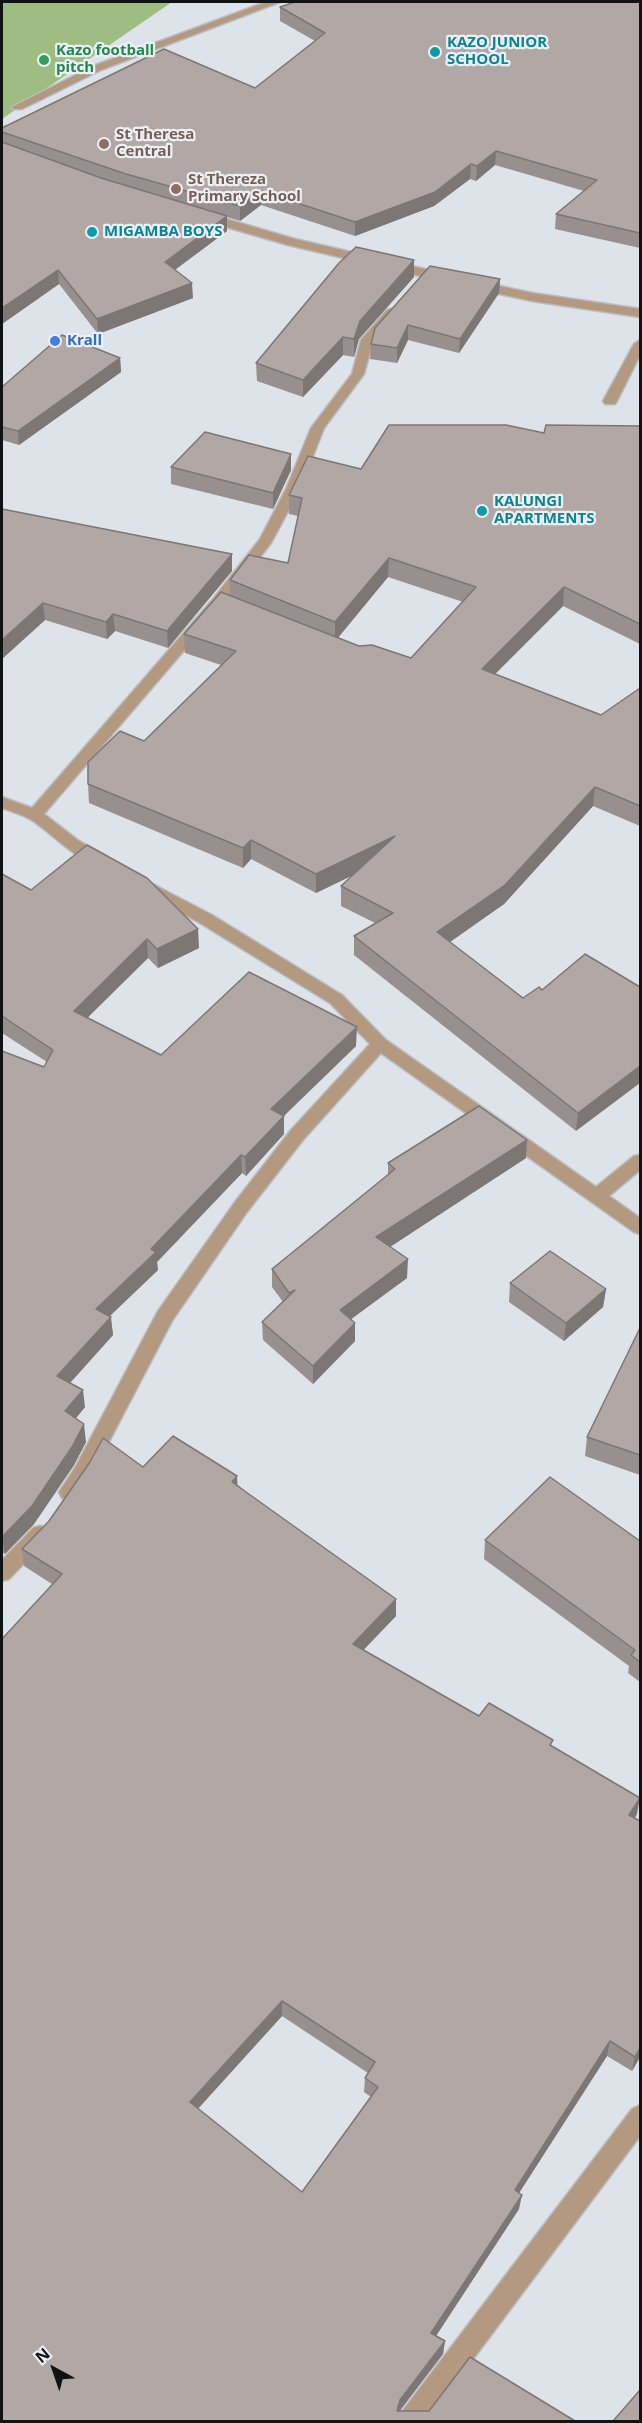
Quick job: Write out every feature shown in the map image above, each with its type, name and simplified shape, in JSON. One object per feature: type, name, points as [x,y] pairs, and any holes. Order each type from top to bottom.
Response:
[{"type":"street","points":[[18,107],[97,68],[275,2]]},
{"type":"street","points":[[190,213],[423,278],[640,313]]},
{"type":"street","points":[[35,815],[223,604],[266,540],[293,489],[318,428],[358,374],[367,340],[404,299]]},
{"type":"street","points":[[610,401],[640,345]]},
{"type":"street","points":[[2,802],[35,815],[73,845],[114,867]]},
{"type":"street","points":[[134,879],[206,919],[336,999],[380,1044],[640,1227]]},
{"type":"street","points":[[2,1573],[43,1531],[83,1472],[165,1317],[242,1207],[297,1135],[380,1044]]},
{"type":"street","points":[[595,1197],[640,1161]]},
{"type":"street","points":[[411,2421],[640,2117]]},
{"type":"green space","name":"Kazo football pitch","points":[[2,2],[172,2],[2,119]]},
{"type":"building","points":[[295,2],[640,2],[640,233],[556,214],[597,180],[496,151],[477,166],[471,164],[435,192],[355,222],[261,191],[240,206],[126,174],[2,132],[2,128],[164,49],[255,88],[325,33],[280,7]]},
{"type":"building","points":[[2,142],[101,178],[227,216],[165,262],[192,283],[97,319],[58,270],[2,308]]},
{"type":"building","points":[[356,247],[414,260],[360,321],[354,339],[343,337],[303,380],[256,363],[339,263]]},
{"type":"building","points":[[430,266],[500,279],[460,339],[408,325],[397,348],[371,344],[375,328]]},
{"type":"building","points":[[62,335],[120,358],[18,431],[2,427],[2,387]]},
{"type":"building","points":[[389,425],[506,425],[544,433],[546,425],[640,426],[640,624],[564,587],[482,669],[601,715],[640,688],[640,806],[595,787],[505,885],[437,932],[523,998],[539,987],[542,990],[585,954],[640,987],[640,1066],[578,1113],[354,936],[393,913],[341,886],[395,836],[316,874],[251,840],[243,848],[88,784],[88,762],[120,731],[144,741],[236,651],[184,634],[221,592],[359,646],[372,645],[411,658],[476,587],[389,558],[335,622],[230,580],[249,555],[288,563],[302,498],[289,495],[308,456],[361,469]]},
{"type":"building","points":[[205,432],[291,454],[273,493],[171,467]]},
{"type":"building","points":[[2,509],[232,554],[167,631],[113,614],[106,622],[43,603],[2,640]]},
{"type":"building","points":[[87,845],[147,878],[198,929],[157,949],[147,939],[74,1011],[161,1055],[249,972],[357,1027],[271,1109],[284,1116],[245,1157],[241,1155],[151,1249],[156,1252],[96,1309],[111,1317],[57,1376],[83,1390],[65,1411],[84,1424],[72,1447],[32,1506],[2,1537],[2,1051],[44,1067],[53,1050],[2,1016],[2,874],[31,890]]},
{"type":"building","points":[[479,1106],[527,1140],[376,1237],[408,1259],[340,1310],[355,1323],[313,1366],[262,1322],[295,1290],[289,1293],[272,1269],[395,1169],[388,1163]]},
{"type":"building","points":[[550,1251],[606,1289],[566,1323],[510,1283]]},
{"type":"building","points":[[640,1328],[640,1455],[587,1437]]},
{"type":"building","points":[[173,1436],[237,1476],[232,1482],[396,1599],[353,1644],[479,1716],[489,1703],[553,1740],[550,1745],[640,1798],[629,1815],[640,1821],[640,2048],[635,2057],[610,2041],[515,2190],[522,2195],[431,2333],[445,2341],[400,2400],[397,2411],[429,2411],[470,2357],[575,2421],[2,2421],[2,1639],[62,1574],[22,1549],[49,1521],[90,1462],[103,1438],[143,1467]],"holes":[[[282,2001],[375,2062],[365,2078],[378,2087],[302,2192],[190,2102]]]},
{"type":"building","points":[[550,1477],[640,1541],[640,1662],[631,1655],[635,1650],[485,1540]]},
{"type":"building","points":[[640,2390],[640,2421],[613,2421]]},
{"type":"place","name":"KAZO JUNIOR SCHOOL","points":[[435,52]]},
{"type":"place","name":"Kazo football pitch","points":[[44,60]]},
{"type":"place","name":"St Theresa Central","points":[[104,144]]},
{"type":"place","name":"St Thereza Primary School","points":[[176,189]]},
{"type":"place","name":"MIGAMBA BOYS","points":[[92,232]]},
{"type":"place","name":"Krall","points":[[55,341]]},
{"type":"place","name":"KALUNGI APARTMENTS","points":[[482,511]]}]
